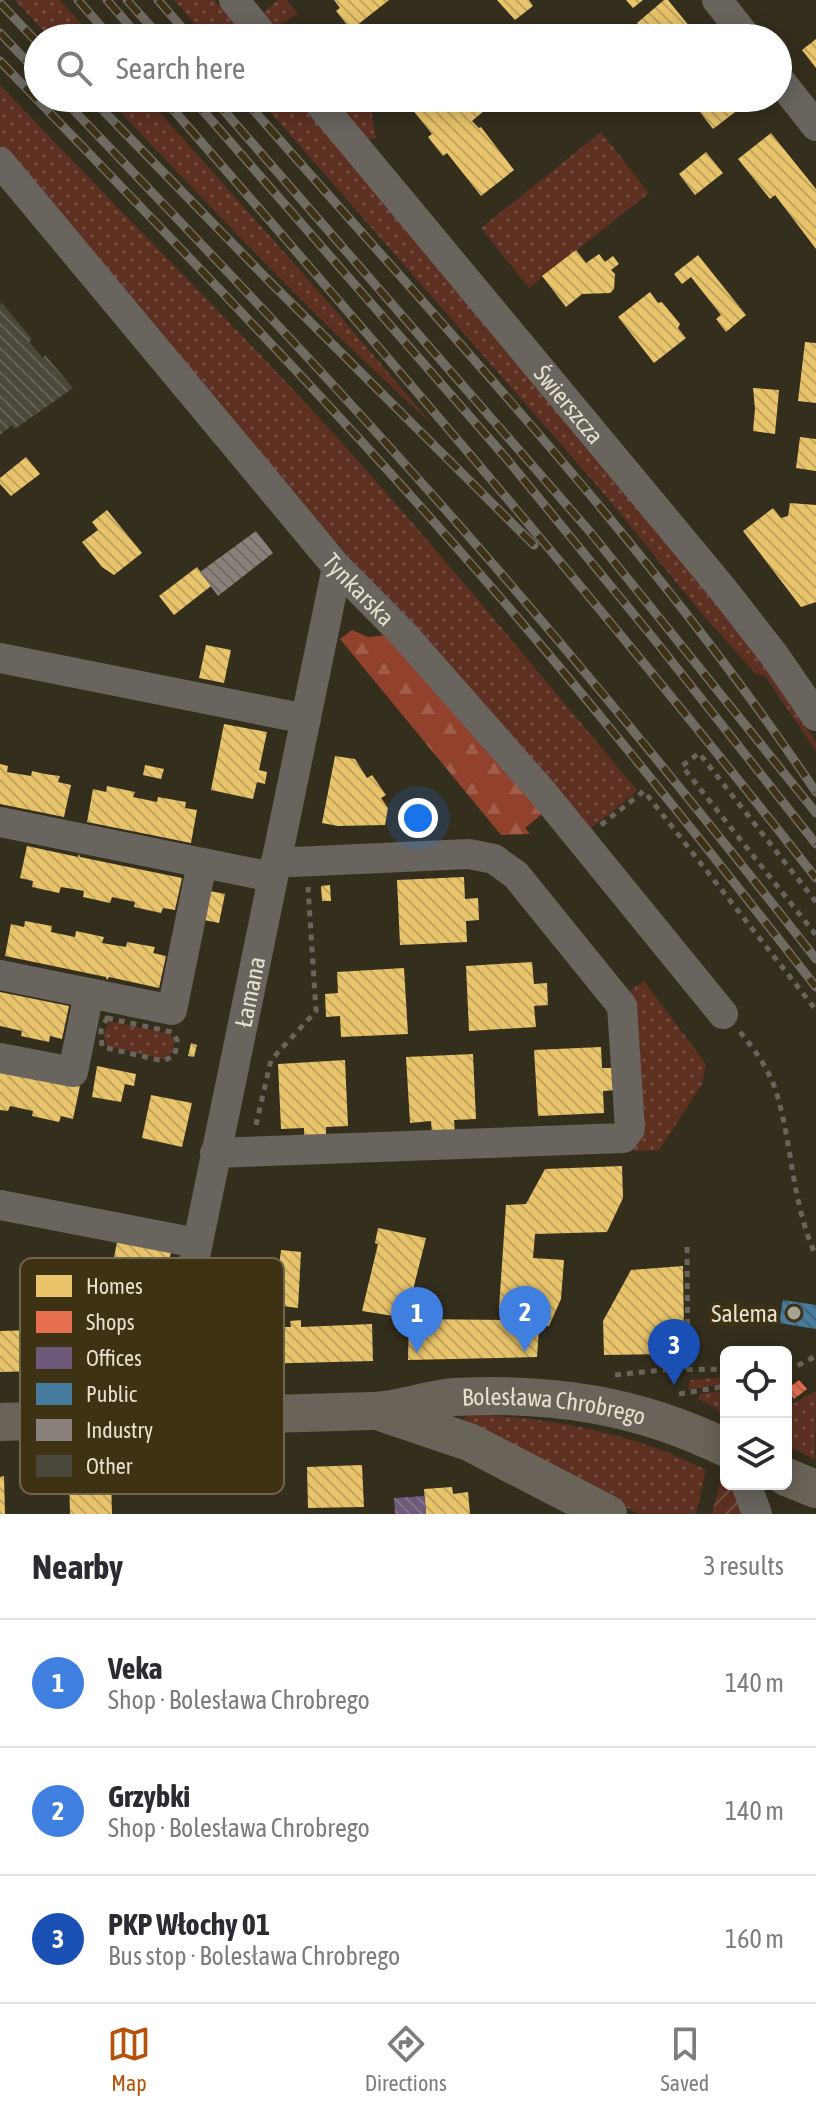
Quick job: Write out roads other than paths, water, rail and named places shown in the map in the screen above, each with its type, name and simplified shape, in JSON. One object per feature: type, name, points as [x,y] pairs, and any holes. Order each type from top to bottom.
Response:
[{"type":"main road","name":"Bolesława Chrobrego","points":[[284,1414],[377,1411],[451,1397],[565,1399],[635,1412],[720,1447]]},
{"type":"main road","name":"Bolesława Chrobrego","points":[[377,1411],[444,1431],[469,1442],[608,1514]]},
{"type":"main road","name":"Bolesława Chrobrego","points":[[0,1422],[20,1421]]},
{"type":"main road","points":[[792,1479],[816,1489]]},
{"type":"street","points":[[234,0],[254,24]]},
{"type":"street","points":[[717,0],[736,24]]},
{"type":"street","points":[[792,96],[816,126]]},
{"type":"street","name":"Świerszcza","points":[[327,112],[721,587],[816,716]]},
{"type":"street","name":"Tynkarska","points":[[0,162],[337,567],[405,636],[582,841],[723,1014]]},
{"type":"street","name":"Łamana","points":[[194,1258],[197,1243],[236,1152],[287,866],[306,719],[337,567]]},
{"type":"street","points":[[0,658],[306,719]]},
{"type":"street","points":[[0,822],[202,863],[287,866],[469,854],[494,859],[516,875],[622,1006],[630,1129],[623,1138],[236,1152]]},
{"type":"street","points":[[0,975],[172,1010],[202,863]]},
{"type":"street","points":[[0,1058],[73,1072],[89,993]]},
{"type":"street","points":[[0,1205],[197,1243]]},
{"type":"street","points":[[748,1490],[757,1514]]},
{"type":"railway","points":[[78,0],[99,24]]},
{"type":"railway","points":[[107,0],[128,24]]},
{"type":"railway","points":[[127,0],[148,24]]},
{"type":"railway","points":[[158,0],[179,24]]},
{"type":"railway","points":[[0,3],[24,28]]},
{"type":"railway","points":[[0,33],[24,58]]},
{"type":"railway","points":[[0,61],[24,86]]},
{"type":"railway","points":[[49,112],[279,352],[442,531],[633,756],[816,987]]},
{"type":"railway","points":[[75,112],[312,362],[458,524],[640,739],[816,959]]},
{"type":"railway","points":[[105,112],[534,545]]},
{"type":"railway","points":[[175,112],[495,484],[657,679],[816,878]]},
{"type":"railway","points":[[204,112],[506,458],[816,844]]},
{"type":"railway","points":[[225,112],[591,533],[816,813]]},
{"type":"railway","points":[[255,112],[613,522],[751,700],[816,792]]},
{"type":"place","name":"Salema","points":[[794,1313]]},
{"type":"place","name":"Grzybki","points":[[525,1352]]},
{"type":"place","name":"Veka","points":[[417,1353]]},
{"type":"place","name":"PKP Włochy 01","points":[[674,1385]]}]
